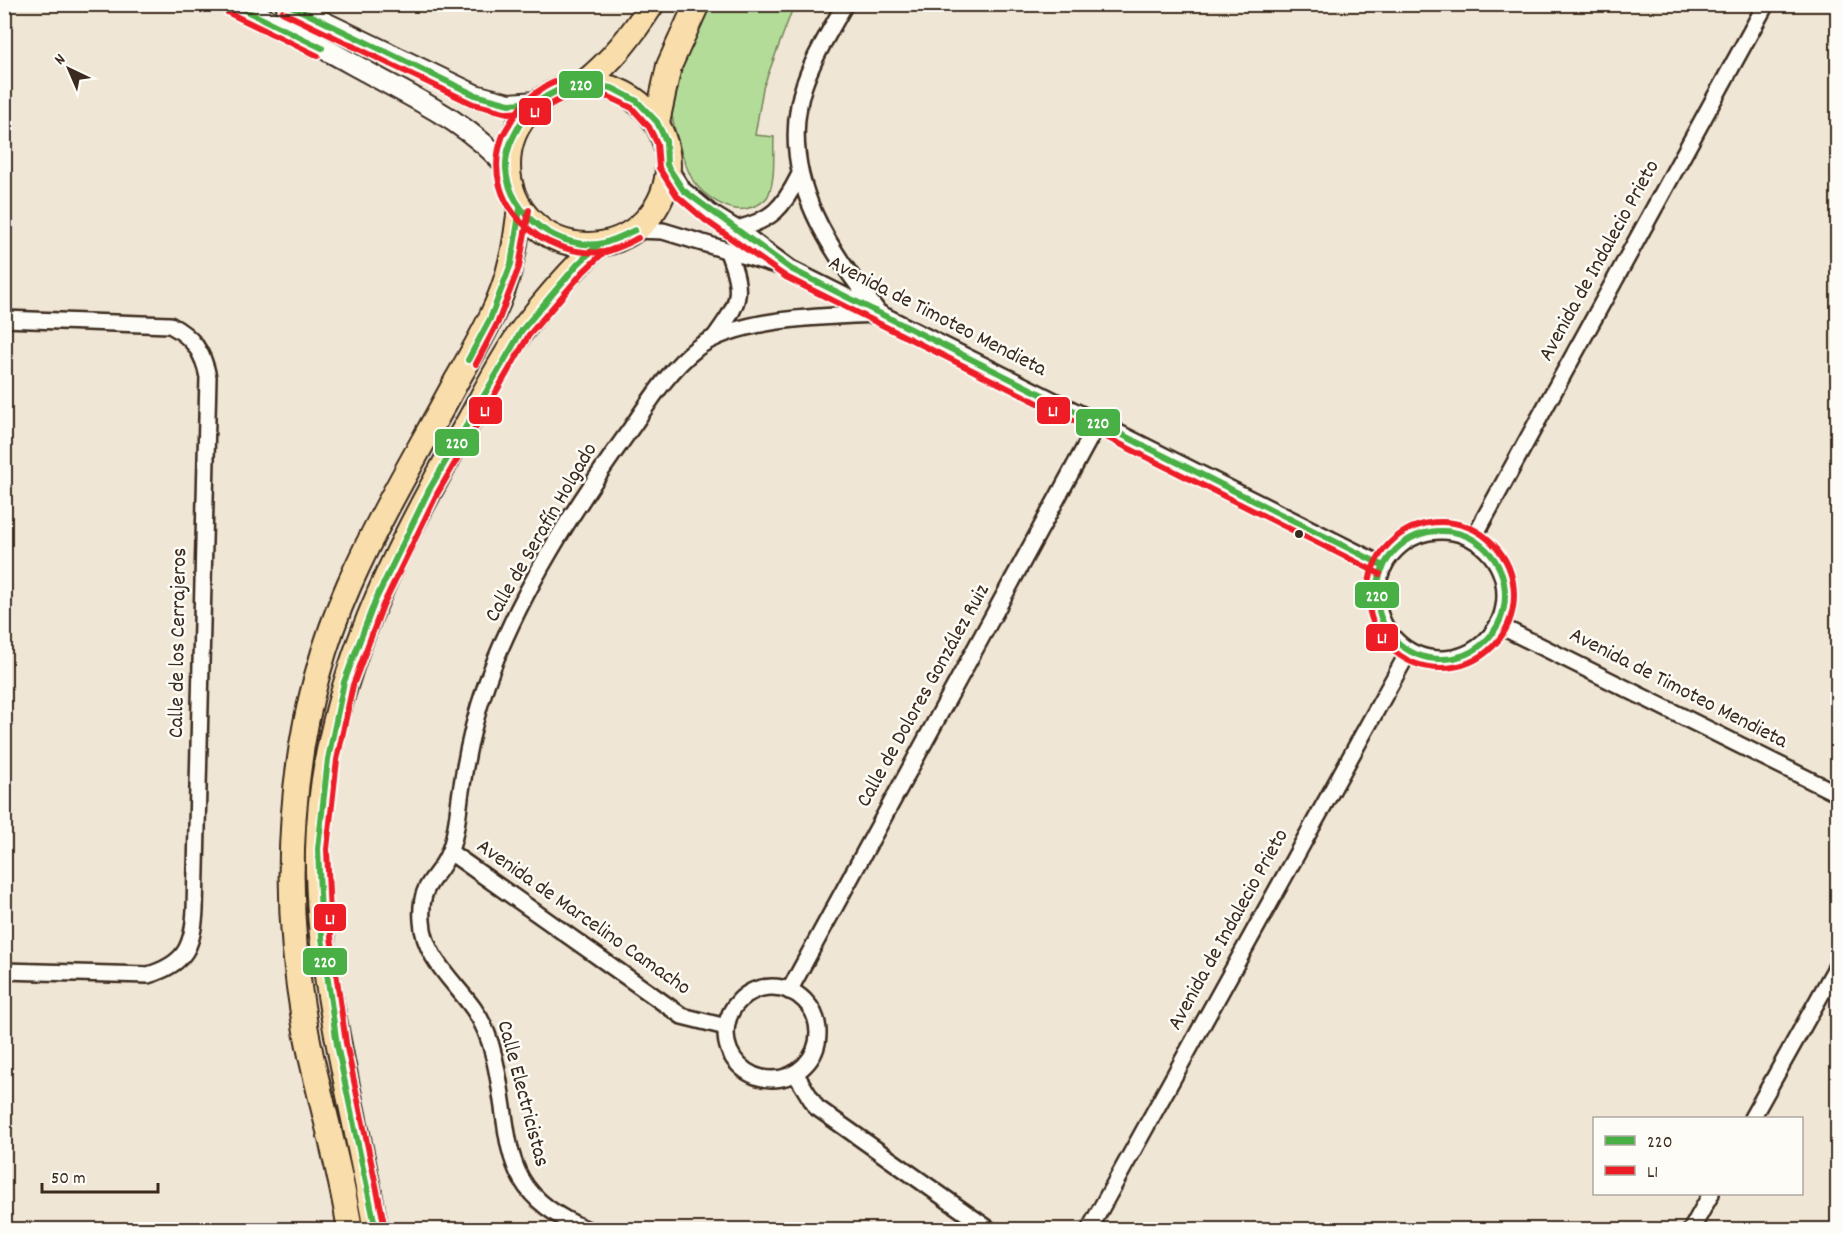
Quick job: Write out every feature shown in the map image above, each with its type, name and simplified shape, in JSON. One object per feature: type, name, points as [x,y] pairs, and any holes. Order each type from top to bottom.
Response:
[{"type":"main road","points":[[583,84],[602,69],[626,43],[652,4]]},
{"type":"main road","points":[[657,122],[669,66],[697,4]]},
{"type":"main road","points":[[583,84],[612,88],[637,101],[657,122],[666,141],[665,186],[652,213],[635,230],[619,240],[598,245],[568,243],[541,231],[520,209],[510,189],[507,167],[510,142],[519,122],[537,102],[560,89],[583,84]]},
{"type":"main road","points":[[350,1230],[345,1199],[311,1054],[295,952],[291,853],[301,753],[320,670],[349,586],[490,319],[511,264],[520,209]]},
{"type":"main road","points":[[376,1230],[337,1045],[322,938],[318,849],[328,759],[344,682],[375,601],[435,480],[522,330],[577,265],[598,245]]},
{"type":"street","points":[[231,4],[332,53],[460,123],[493,151],[507,167]]},
{"type":"street","points":[[286,4],[475,95],[509,104],[537,102]]},
{"type":"street","points":[[845,4],[815,63],[799,103],[796,158],[799,176],[838,260],[879,314]]},
{"type":"street","name":"Avenida de Indalecio Prieto","points":[[1473,539],[1766,4]]},
{"type":"street","name":"Avenida de Timoteo Mendieta","points":[[667,165],[683,190],[711,213],[737,229],[791,269],[1384,566]]},
{"type":"street","points":[[737,229],[759,224],[773,215],[788,197],[799,176]]},
{"type":"street","name":"Avenida de Timoteo Mendieta","points":[[635,230],[663,231],[791,269]]},
{"type":"street","name":"Calle de Serafín Holgado","points":[[450,852],[475,723],[487,684],[521,606],[593,481],[652,398],[682,362],[714,338],[735,309],[739,281],[728,252]]},
{"type":"street","name":"Calle de Serafín Holgado","points":[[714,338],[811,316],[879,314]]},
{"type":"street","name":"Calle de los Cerrajeros","points":[[4,319],[170,325],[184,332],[196,344],[205,360],[208,377],[195,910],[190,945],[179,960],[166,970],[148,975],[4,971]]},
{"type":"street","name":"Calle de Dolores González Ruiz","points":[[789,990],[1098,423]]},
{"type":"street","points":[[1444,531],[1473,539],[1486,549],[1503,577],[1505,601],[1498,625],[1488,639],[1475,650],[1459,657],[1434,659],[1409,651],[1386,628],[1380,614],[1379,581],[1384,566],[1403,544],[1423,534],[1444,531]]},
{"type":"street","name":"Avenida de Timoteo Mendieta","points":[[1498,625],[1838,794]]},
{"type":"street","name":"Avenida de Indalecio Prieto","points":[[1089,1230],[1409,651]]},
{"type":"street","name":"Avenida de Marcelino Camacho","points":[[450,852],[682,1016],[726,1028]]},
{"type":"street","name":"Calle Electricistas","points":[[450,852],[423,892],[422,923],[429,949],[442,971],[472,1007],[487,1030],[495,1061],[508,1144],[517,1166],[517,1172],[530,1194],[549,1211],[588,1230]]},
{"type":"street","points":[[1753,1117],[1838,964]]},
{"type":"street","points":[[773,987],[789,990],[807,1004],[817,1023],[818,1037],[814,1052],[795,1074],[781,1079],[767,1079],[746,1071],[731,1056],[726,1042],[726,1028],[731,1011],[742,998],[756,990],[773,987]]},
{"type":"street","points":[[795,1074],[816,1107],[990,1230]]},
{"type":"street","points":[[1691,1230],[1710,1195]]},
{"type":"green space","points":[[711,5],[794,5],[763,88],[755,135],[774,137],[771,189],[764,201],[745,209],[731,208],[717,202],[694,182],[683,157],[672,115],[672,95],[675,82]]},
{"type":"transit line","name":"220","points":[[232,4],[322,48]]},
{"type":"transit line","name":"220","points":[[287,4],[475,95],[509,104],[537,102],[560,89],[583,84],[612,88],[637,101],[657,122],[666,141],[667,165],[683,190],[791,269],[1384,566]]},
{"type":"transit line","name":"L1","points":[[227,12],[318,56]]},
{"type":"transit line","name":"L1","points":[[282,12],[473,104],[508,113],[538,111],[563,98],[583,93],[609,97],[632,108],[649,127],[657,143],[659,168],[677,196],[705,220],[786,277],[1380,574]]},
{"type":"transit line","name":"L1","points":[[567,78],[543,88],[530,98],[518,111],[504,133],[497,162],[500,184],[508,205],[521,222],[538,236],[559,246],[581,252],[604,252],[638,238]]},
{"type":"transit line","name":"220","points":[[569,87],[548,95],[536,104],[522,121],[508,150],[506,169],[509,186],[516,201],[540,227],[571,242],[605,243],[635,230]]},
{"type":"transit line","name":"220","points":[[468,360],[490,319],[511,264],[520,209]]},
{"type":"transit line","name":"L1","points":[[476,364],[498,322],[519,267],[529,210]]},
{"type":"transit line","name":"220","points":[[376,1230],[337,1045],[322,938],[318,849],[328,759],[344,682],[375,601],[429,490],[522,330],[577,265],[598,245],[626,235]]},
{"type":"transit line","name":"L1","points":[[385,1228],[346,1043],[331,937],[327,849],[337,760],[353,685],[383,605],[437,494],[529,335],[584,271],[603,253],[629,243]]},
{"type":"transit line","name":"L1","points":[[1441,522],[1469,528],[1481,534],[1492,544],[1502,555],[1508,567],[1514,595],[1508,623],[1502,635],[1492,646],[1481,656],[1469,662],[1441,668],[1413,662],[1401,656],[1390,646],[1380,635],[1374,623],[1368,595],[1374,567],[1380,555],[1390,544],[1401,534],[1413,528],[1441,522]]},
{"type":"transit line","name":"220","points":[[1441,531],[1465,536],[1486,550],[1500,571],[1505,595],[1500,619],[1486,640],[1465,654],[1441,659],[1417,654],[1396,640],[1382,619],[1377,595],[1382,571],[1396,550],[1417,536],[1441,531]]}]
